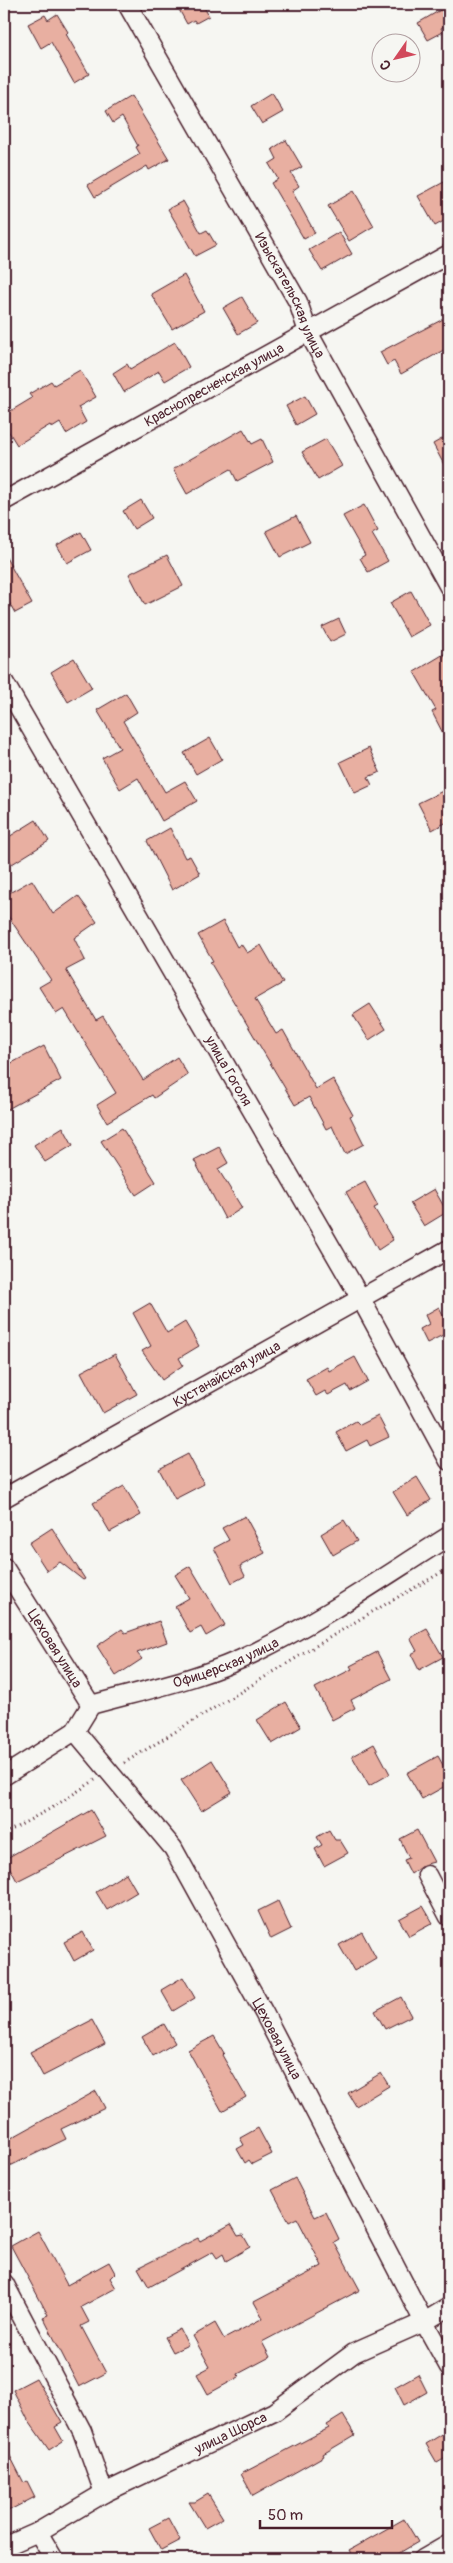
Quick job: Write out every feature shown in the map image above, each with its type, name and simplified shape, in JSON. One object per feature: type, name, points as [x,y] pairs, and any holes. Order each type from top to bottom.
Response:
[{"type":"street","name":"Изыскательская улица","points":[[127,4],[298,302],[308,332],[449,587]]},
{"type":"street","name":"Краснопресненская улица","points":[[4,501],[449,254]]},
{"type":"street","name":"улица Гоголя","points":[[4,682],[361,1299],[449,1461]]},
{"type":"street","name":"Кустанайская улица","points":[[4,1498],[449,1249]]},
{"type":"street","name":"Офицерская улица","points":[[91,1705],[215,1669],[254,1654],[449,1536]]},
{"type":"street","name":"Цеховая улица","points":[[4,1567],[91,1705]]},
{"type":"street","points":[[4,1776],[75,1731],[91,1705]]},
{"type":"street","name":"Цеховая улица","points":[[75,1731],[173,1848],[264,2013],[449,2367]]},
{"type":"street","points":[[427,1875],[449,1917]]},
{"type":"street","points":[[4,2284],[82,2431],[104,2492]]},
{"type":"street","name":"улица Щорса","points":[[4,2547],[38,2532],[104,2492],[274,2412],[354,2353],[424,2322],[449,2307]]},
{"type":"street","points":[[38,2532],[54,2559]]},
{"type":"street","points":[[423,2559],[449,2544]]},
{"type":"path","points":[[4,1834],[55,1806],[365,1616],[449,1568]]},
{"type":"building","points":[[176,4],[202,4],[209,16],[196,23],[194,20],[187,24]]},
{"type":"building","points":[[449,5],[449,23],[441,28],[443,32],[428,40],[418,23]]},
{"type":"building","points":[[57,14],[89,74],[74,83],[51,42],[41,48],[28,24],[45,15],[48,20]]},
{"type":"building","points":[[272,93],[283,112],[262,124],[251,106]]},
{"type":"building","points":[[131,96],[169,159],[149,170],[147,166],[95,197],[88,185],[140,154],[136,147],[138,146],[122,117],[113,123],[106,111]]},
{"type":"building","points":[[286,140],[302,167],[291,173],[299,186],[292,191],[315,233],[304,239],[271,183],[278,179],[269,164],[277,159],[272,149]]},
{"type":"building","points":[[444,182],[449,192],[449,218],[435,226],[418,196]]},
{"type":"building","points":[[354,191],[374,226],[349,241],[328,206]]},
{"type":"building","points":[[183,201],[201,233],[207,230],[216,245],[195,256],[168,209]]},
{"type":"building","points":[[339,232],[352,254],[322,271],[309,250]]},
{"type":"building","points":[[184,275],[204,311],[172,329],[151,294]]},
{"type":"building","points":[[242,297],[257,323],[238,334],[223,308]]},
{"type":"building","points":[[449,316],[449,347],[401,374],[394,361],[387,365],[380,352]]},
{"type":"building","points":[[175,342],[189,367],[165,381],[159,371],[124,392],[113,373],[127,364],[130,369]]},
{"type":"building","points":[[80,370],[96,397],[78,407],[86,422],[66,434],[60,423],[52,428],[50,425],[17,445],[4,424],[4,415],[32,398],[29,394],[51,381],[54,385]]},
{"type":"building","points":[[305,396],[315,414],[296,425],[286,406]]},
{"type":"building","points":[[243,429],[252,444],[262,439],[273,462],[237,481],[231,469],[187,494],[173,469]]},
{"type":"building","points":[[449,435],[449,474],[433,444]]},
{"type":"building","points":[[326,439],[342,466],[318,480],[302,452]]},
{"type":"building","points":[[141,500],[152,518],[134,529],[123,511]]},
{"type":"building","points":[[364,505],[378,531],[372,534],[388,561],[368,572],[360,558],[365,555],[343,516]]},
{"type":"building","points":[[296,516],[310,542],[280,557],[266,531]]},
{"type":"building","points":[[81,532],[91,550],[67,563],[57,545]]},
{"type":"building","points":[[4,554],[32,604],[15,613],[4,593]]},
{"type":"building","points":[[167,555],[183,586],[145,605],[129,574]]},
{"type":"building","points":[[411,591],[430,625],[409,637],[390,603]]},
{"type":"building","points":[[339,619],[346,634],[330,642],[322,627]]},
{"type":"building","points":[[444,654],[449,663],[449,745],[432,712],[436,710],[414,672]]},
{"type":"building","points":[[74,658],[92,688],[68,702],[51,672]]},
{"type":"building","points":[[126,693],[137,712],[123,721],[165,792],[185,781],[197,801],[162,821],[138,778],[120,789],[102,758],[120,748],[97,710]]},
{"type":"building","points":[[210,738],[222,759],[196,774],[184,753]]},
{"type":"building","points":[[369,748],[380,772],[368,777],[372,785],[355,793],[340,762]]},
{"type":"building","points":[[449,788],[449,821],[432,830],[418,803]]},
{"type":"building","points":[[36,820],[49,841],[12,864],[4,851],[4,840]]},
{"type":"building","points":[[170,828],[185,858],[190,856],[200,874],[172,890],[147,841]]},
{"type":"building","points":[[32,880],[53,914],[78,896],[97,922],[74,938],[85,960],[66,970],[96,1020],[103,1016],[143,1080],[177,1057],[188,1075],[154,1098],[152,1095],[107,1122],[97,1105],[116,1093],[64,1009],[56,1014],[39,987],[51,980],[4,910],[4,896]]},
{"type":"building","points":[[223,921],[237,947],[241,944],[247,953],[261,945],[283,983],[255,999],[276,1034],[283,1030],[316,1089],[333,1079],[353,1115],[350,1116],[364,1144],[345,1154],[332,1126],[326,1129],[309,1097],[295,1105],[210,962],[213,961],[198,935]]},
{"type":"building","points":[[370,1004],[386,1029],[369,1040],[353,1015]]},
{"type":"building","points":[[44,1046],[61,1080],[4,1111],[4,1067]]},
{"type":"building","points":[[63,1127],[73,1145],[45,1162],[34,1145]]},
{"type":"building","points":[[122,1128],[156,1182],[136,1195],[101,1141]]},
{"type":"building","points":[[219,1147],[228,1163],[218,1169],[242,1208],[225,1219],[194,1160]]},
{"type":"building","points":[[365,1182],[378,1206],[374,1208],[393,1240],[378,1250],[346,1192]]},
{"type":"building","points":[[434,1189],[447,1212],[424,1226],[410,1203]]},
{"type":"building","points":[[150,1303],[167,1333],[185,1322],[199,1346],[179,1358],[183,1365],[162,1380],[142,1351],[151,1346],[133,1313]]},
{"type":"building","points":[[439,1307],[449,1326],[449,1332],[427,1343],[420,1329],[429,1324],[425,1315]]},
{"type":"building","points":[[115,1354],[137,1394],[103,1413],[81,1372]]},
{"type":"building","points":[[355,1357],[368,1381],[350,1391],[347,1385],[328,1395],[325,1391],[316,1396],[306,1379],[327,1367],[329,1371]]},
{"type":"building","points":[[378,1416],[389,1437],[370,1446],[367,1440],[346,1451],[336,1432],[356,1421],[360,1425]]},
{"type":"building","points":[[188,1454],[204,1484],[175,1499],[159,1469]]},
{"type":"building","points":[[417,1477],[431,1500],[407,1515],[393,1492]]},
{"type":"building","points":[[124,1486],[141,1515],[110,1532],[93,1503]]},
{"type":"building","points":[[245,1516],[265,1553],[240,1566],[245,1576],[232,1583],[214,1548],[229,1540],[222,1528]]},
{"type":"building","points":[[344,1520],[357,1541],[333,1555],[321,1534]]},
{"type":"building","points":[[52,1528],[85,1579],[83,1580],[60,1562],[47,1571],[29,1543]]},
{"type":"building","points":[[190,1566],[225,1625],[206,1636],[201,1627],[190,1633],[175,1606],[189,1598],[175,1575]]},
{"type":"building","points":[[159,1621],[167,1642],[137,1653],[142,1659],[116,1676],[97,1646],[122,1629],[125,1633]]},
{"type":"building","points":[[427,1629],[443,1657],[419,1670],[411,1654],[417,1651],[410,1638]]},
{"type":"building","points":[[377,1652],[391,1679],[351,1700],[355,1708],[332,1720],[315,1688],[352,1669],[350,1666]]},
{"type":"building","points":[[286,1702],[301,1727],[272,1744],[257,1720]]},
{"type":"building","points":[[374,1744],[390,1774],[369,1786],[352,1756]]},
{"type":"building","points":[[438,1756],[449,1776],[449,1784],[422,1799],[407,1773]]},
{"type":"building","points":[[212,1760],[232,1792],[201,1811],[181,1780]]},
{"type":"building","points":[[91,1810],[106,1836],[17,1881],[5,1859]]},
{"type":"building","points":[[329,1830],[335,1840],[340,1840],[348,1853],[324,1866],[315,1849],[322,1845],[317,1837]]},
{"type":"building","points":[[417,1830],[434,1862],[423,1865],[411,1874],[404,1860],[409,1858],[400,1839]]},
{"type":"building","points":[[126,1873],[137,1892],[107,1910],[96,1892]]},
{"type":"building","points":[[278,1901],[291,1929],[271,1939],[258,1911]]},
{"type":"building","points":[[423,1906],[433,1923],[409,1936],[399,1919]]},
{"type":"building","points":[[83,1932],[93,1950],[74,1961],[64,1942]]},
{"type":"building","points":[[362,1932],[376,1958],[354,1971],[339,1945]]},
{"type":"building","points":[[183,1977],[195,1998],[173,2011],[161,1990]]},
{"type":"building","points":[[401,1997],[411,2016],[385,2029],[375,2011]]},
{"type":"building","points":[[92,2020],[105,2044],[43,2076],[30,2052]]},
{"type":"building","points":[[164,2024],[175,2043],[153,2056],[142,2037]]},
{"type":"building","points":[[214,2036],[224,2053],[222,2055],[246,2097],[222,2111],[188,2050]]},
{"type":"building","points":[[381,2073],[389,2086],[356,2106],[348,2093]]},
{"type":"building","points":[[96,2091],[105,2108],[61,2129],[66,2139],[10,2166],[4,2154],[4,2142]]},
{"type":"building","points":[[258,2128],[272,2154],[252,2164],[249,2160],[245,2163],[237,2149],[244,2145],[240,2138]]},
{"type":"building","points":[[295,2178],[315,2217],[326,2212],[339,2239],[334,2242],[360,2290],[262,2342],[270,2357],[238,2374],[239,2377],[208,2394],[197,2374],[210,2367],[193,2336],[215,2323],[224,2339],[263,2318],[254,2302],[322,2266],[297,2218],[289,2222],[272,2190]]},
{"type":"building","points":[[231,2224],[238,2236],[243,2235],[250,2247],[226,2261],[223,2254],[217,2258],[213,2252],[149,2287],[138,2268],[198,2238],[200,2241]]},
{"type":"building","points":[[38,2231],[67,2285],[109,2262],[115,2273],[110,2278],[116,2288],[81,2307],[89,2322],[81,2326],[106,2373],[79,2387],[43,2317],[48,2315],[11,2246]]},
{"type":"building","points":[[180,2329],[188,2345],[173,2352],[165,2337]]},
{"type":"building","points":[[418,2374],[427,2392],[404,2405],[395,2387]]},
{"type":"building","points":[[36,2378],[62,2423],[55,2427],[63,2441],[49,2450],[28,2420],[13,2390]]},
{"type":"building","points":[[343,2415],[355,2435],[323,2454],[324,2456],[253,2496],[241,2474],[329,2428],[327,2425]]},
{"type":"building","points":[[449,2430],[449,2456],[437,2463],[426,2444]]},
{"type":"building","points":[[4,2444],[24,2483],[27,2481],[35,2497],[4,2513]]},
{"type":"building","points":[[208,2494],[223,2518],[205,2528],[189,2502],[195,2502]]},
{"type":"building","points":[[168,2518],[180,2540],[161,2550],[149,2528]]},
{"type":"building","points":[[404,2519],[418,2542],[389,2559],[354,2559],[349,2550]]}]
